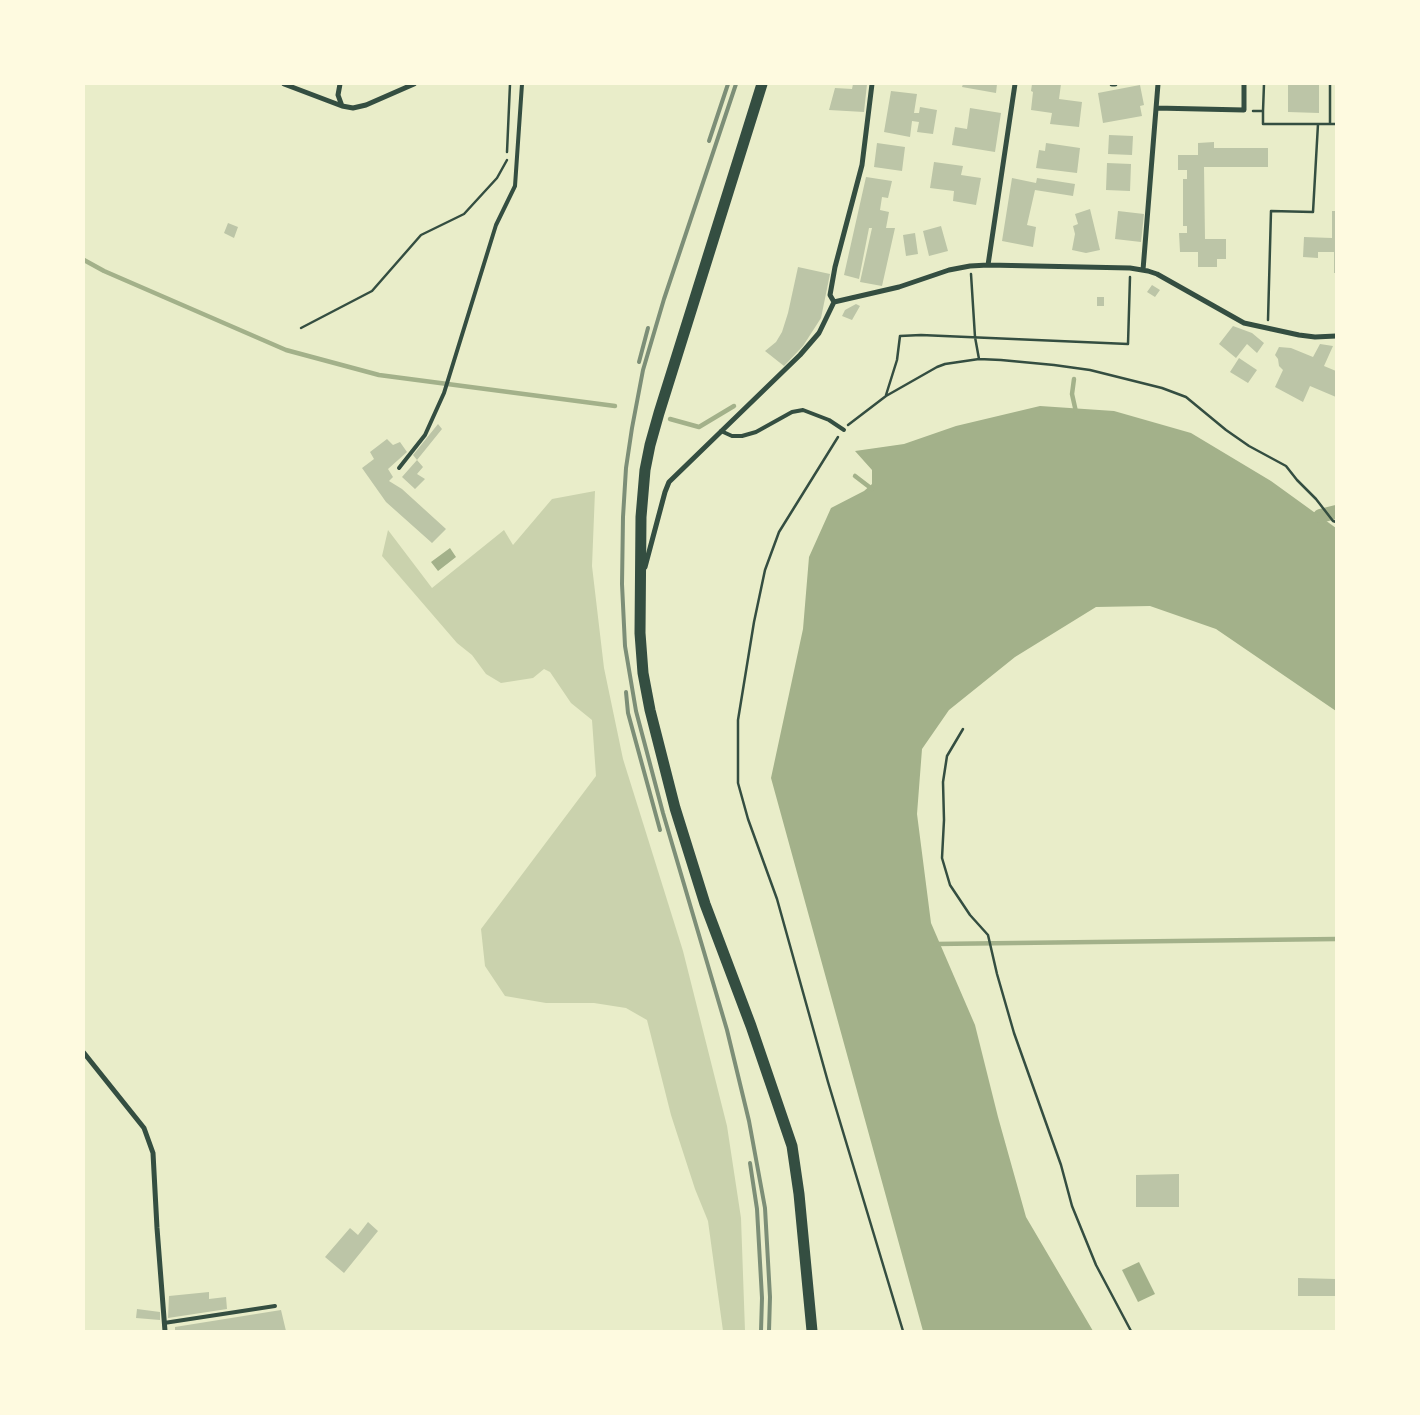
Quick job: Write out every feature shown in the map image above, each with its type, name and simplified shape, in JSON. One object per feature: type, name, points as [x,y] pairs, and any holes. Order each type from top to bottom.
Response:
[{"type":"main road","points":[[762,84],[650,445],[645,470],[640,517],[640,633],[643,673],[650,710],[675,808],[705,904],[751,1026],[792,1146],[800,1194],[812,1331]]},
{"type":"street","points":[[284,84],[342,106],[353,108],[366,105],[414,84]]},
{"type":"street","points":[[340,84],[338,95],[342,106]]},
{"type":"street","points":[[834,302],[830,295],[835,267],[860,172],[872,84]]},
{"type":"street","points":[[988,265],[1015,84]]},
{"type":"street","points":[[1143,270],[1158,84]]},
{"type":"street","points":[[1156,108],[1244,110],[1244,84]]},
{"type":"street","points":[[834,302],[899,287],[949,270],[988,265],[1130,268],[1157,274],[1237,321],[1306,336],[1336,336]]},
{"type":"street","points":[[640,588],[664,492],[669,482],[806,349],[819,333],[834,302]]},
{"type":"street","points":[[84,1053],[144,1128],[153,1153],[156,1228],[164,1331]]},
{"type":"lane","points":[[399,468],[425,435],[444,393],[496,226],[515,186],[522,84]]},
{"type":"lane","points":[[721,431],[732,436],[742,436],[756,432],[792,412],[803,410],[828,420],[844,430]]},
{"type":"lane","points":[[164,1322],[275,1306]]},
{"type":"path","points":[[301,328],[372,291],[421,234],[464,214],[498,178],[507,163],[510,84]]},
{"type":"path","points":[[1264,84],[1262,124],[1336,124]]},
{"type":"path","points":[[1330,84],[1330,124]]},
{"type":"path","points":[[1244,110],[1263,111]]},
{"type":"path","points":[[1267,329],[1271,211],[1313,212],[1318,124]]},
{"type":"path","points":[[971,272],[975,337],[979,360]]},
{"type":"path","points":[[886,396],[897,360],[900,336],[975,337],[1128,344],[1130,275]]},
{"type":"path","points":[[902,1331],[828,1082],[777,899],[748,819],[738,783],[738,720],[754,622],[765,570],[779,532],[836,439],[851,422],[886,396],[937,367],[979,360],[1001,360],[1082,369],[1162,388],[1186,398],[1249,446],[1286,466],[1333,521],[1336,522]]},
{"type":"path","points":[[963,728],[947,756],[943,782],[942,858],[950,886],[970,915],[988,935],[1014,1033],[1061,1165],[1072,1206],[1096,1265],[1131,1331]]},
{"type":"shaded area","points":[[1040,406],[1114,411],[1191,433],[1271,481],[1336,528],[1336,711],[1216,629],[1150,606],[1096,607],[1015,657],[949,710],[922,749],[917,814],[931,923],[975,1025],[1026,1217],[1093,1331],[923,1331],[771,778],[803,629],[809,557],[831,508],[864,491],[872,484],[872,470],[855,451],[904,444],[956,426]]},
{"type":"shaded area","points":[[595,491],[592,566],[604,668],[623,759],[683,951],[727,1126],[741,1218],[745,1331],[723,1331],[708,1221],[695,1189],[671,1115],[647,1020],[626,1008],[594,1003],[546,1003],[505,996],[485,966],[481,929],[596,776],[592,720],[571,703],[550,672],[544,669],[533,678],[501,683],[486,674],[472,655],[457,643],[382,556],[388,530],[432,588],[504,530],[513,545],[552,499]]},
{"type":"shaded area","points":[[450,548],[456,557],[438,571],[431,562]]},
{"type":"shaded area","points":[[1139,1262],[1155,1294],[1138,1302],[1122,1270]]},
{"type":"building","points":[[853,84],[867,84],[864,112],[829,110],[835,88],[852,89]]},
{"type":"building","points":[[963,84],[997,84],[996,93],[962,87]]},
{"type":"building","points":[[1032,84],[1061,84],[1059,99],[1082,102],[1079,127],[1050,124],[1052,113],[1031,110]]},
{"type":"building","points":[[1288,84],[1319,84],[1319,113],[1288,112]]},
{"type":"building","points":[[1140,85],[1144,105],[1140,106],[1142,116],[1103,123],[1098,93]]},
{"type":"building","points":[[891,91],[917,94],[914,113],[919,113],[920,107],[937,110],[933,134],[917,132],[919,122],[912,121],[910,137],[884,132]]},
{"type":"building","points":[[970,108],[1001,113],[995,152],[952,145],[955,127],[967,129]]},
{"type":"building","points":[[1109,135],[1133,136],[1132,155],[1108,154]]},
{"type":"building","points":[[1214,142],[1214,148],[1268,148],[1268,167],[1204,167],[1205,239],[1226,239],[1226,259],[1217,259],[1217,267],[1198,267],[1198,252],[1180,252],[1179,233],[1187,233],[1187,226],[1183,226],[1183,179],[1187,179],[1187,170],[1178,170],[1178,155],[1198,155],[1198,143]]},
{"type":"building","points":[[877,143],[905,147],[902,171],[874,167]]},
{"type":"building","points":[[1046,143],[1080,148],[1077,173],[1036,168],[1039,150],[1045,151]]},
{"type":"building","points":[[934,162],[963,166],[961,175],[981,178],[976,205],[953,201],[954,191],[930,188]]},
{"type":"building","points":[[1107,163],[1131,164],[1130,191],[1106,190]]},
{"type":"building","points":[[866,177],[892,181],[888,198],[882,197],[880,210],[889,212],[886,228],[895,228],[882,286],[860,282],[872,228],[869,228],[859,279],[844,275]]},
{"type":"building","points":[[1012,178],[1036,183],[1037,178],[1075,184],[1073,196],[1035,190],[1027,225],[1036,227],[1033,247],[1002,241]]},
{"type":"building","points":[[1090,209],[1100,250],[1086,253],[1072,250],[1075,234],[1073,226],[1078,224],[1075,214]]},
{"type":"building","points":[[1118,211],[1144,214],[1141,242],[1115,239]]},
{"type":"building","points":[[1332,211],[1336,211],[1336,273],[1334,273],[1334,252],[1318,252],[1318,258],[1303,257],[1304,237],[1332,238]]},
{"type":"building","points":[[228,223],[238,227],[234,238],[224,233]]},
{"type":"building","points":[[941,226],[948,251],[929,256],[923,231]]},
{"type":"building","points":[[915,233],[918,254],[906,256],[903,235]]},
{"type":"building","points":[[798,267],[830,274],[821,318],[803,346],[784,366],[765,351],[776,342],[782,332]]},
{"type":"building","points":[[1152,285],[1160,290],[1155,297],[1147,292]]},
{"type":"building","points":[[1097,297],[1104,297],[1104,306],[1097,306]]},
{"type":"building","points":[[856,304],[860,306],[852,320],[842,316],[845,310]]},
{"type":"building","points":[[1233,326],[1252,333],[1264,343],[1257,353],[1247,344],[1236,358],[1219,344]]},
{"type":"building","points":[[1320,344],[1333,346],[1324,366],[1336,371],[1336,397],[1310,386],[1303,402],[1275,387],[1283,370],[1279,366],[1275,355],[1279,347],[1291,348],[1313,357]]},
{"type":"building","points":[[1239,358],[1257,370],[1248,383],[1230,372]]},
{"type":"building","points":[[438,424],[442,429],[417,460],[413,455]]},
{"type":"building","points":[[387,439],[393,445],[400,442],[407,452],[388,469],[393,477],[389,481],[402,489],[446,529],[432,543],[386,502],[362,468],[374,459],[370,452]]},
{"type":"building","points":[[417,460],[423,467],[417,474],[425,479],[415,489],[402,477]]},
{"type":"building","points":[[1179,1174],[1179,1207],[1136,1207],[1136,1175]]},
{"type":"building","points":[[368,1222],[378,1231],[344,1273],[325,1257],[350,1228],[358,1235]]},
{"type":"building","points":[[1298,1278],[1336,1279],[1336,1296],[1298,1296]]},
{"type":"building","points":[[209,1292],[209,1299],[226,1297],[227,1309],[168,1318],[169,1296]]},
{"type":"building","points":[[137,1309],[160,1312],[160,1320],[136,1318]]},
{"type":"building","points":[[281,1310],[286,1331],[175,1331],[175,1327]]},
{"type":"waterway","points":[[84,260],[104,271],[286,350],[379,375],[615,406]]},
{"type":"waterway","points":[[1074,379],[1072,394],[1076,412]]},
{"type":"waterway","points":[[670,419],[699,427],[734,406]]},
{"type":"waterway","points":[[855,476],[872,489]]},
{"type":"waterway","points":[[1320,516],[1336,512]]},
{"type":"waterway","points":[[935,944],[1336,939]]},
{"type":"railway","points":[[709,141],[728,84]]},
{"type":"railway","points":[[736,84],[664,299],[643,370],[626,468],[622,584],[625,646],[636,711],[663,813],[727,1030],[749,1121],[765,1208],[770,1297],[769,1331]]},
{"type":"railway","points":[[639,362],[648,328]]},
{"type":"railway","points":[[626,692],[628,713],[660,830]]},
{"type":"railway","points":[[750,1163],[757,1209],[762,1298],[761,1331]]}]
